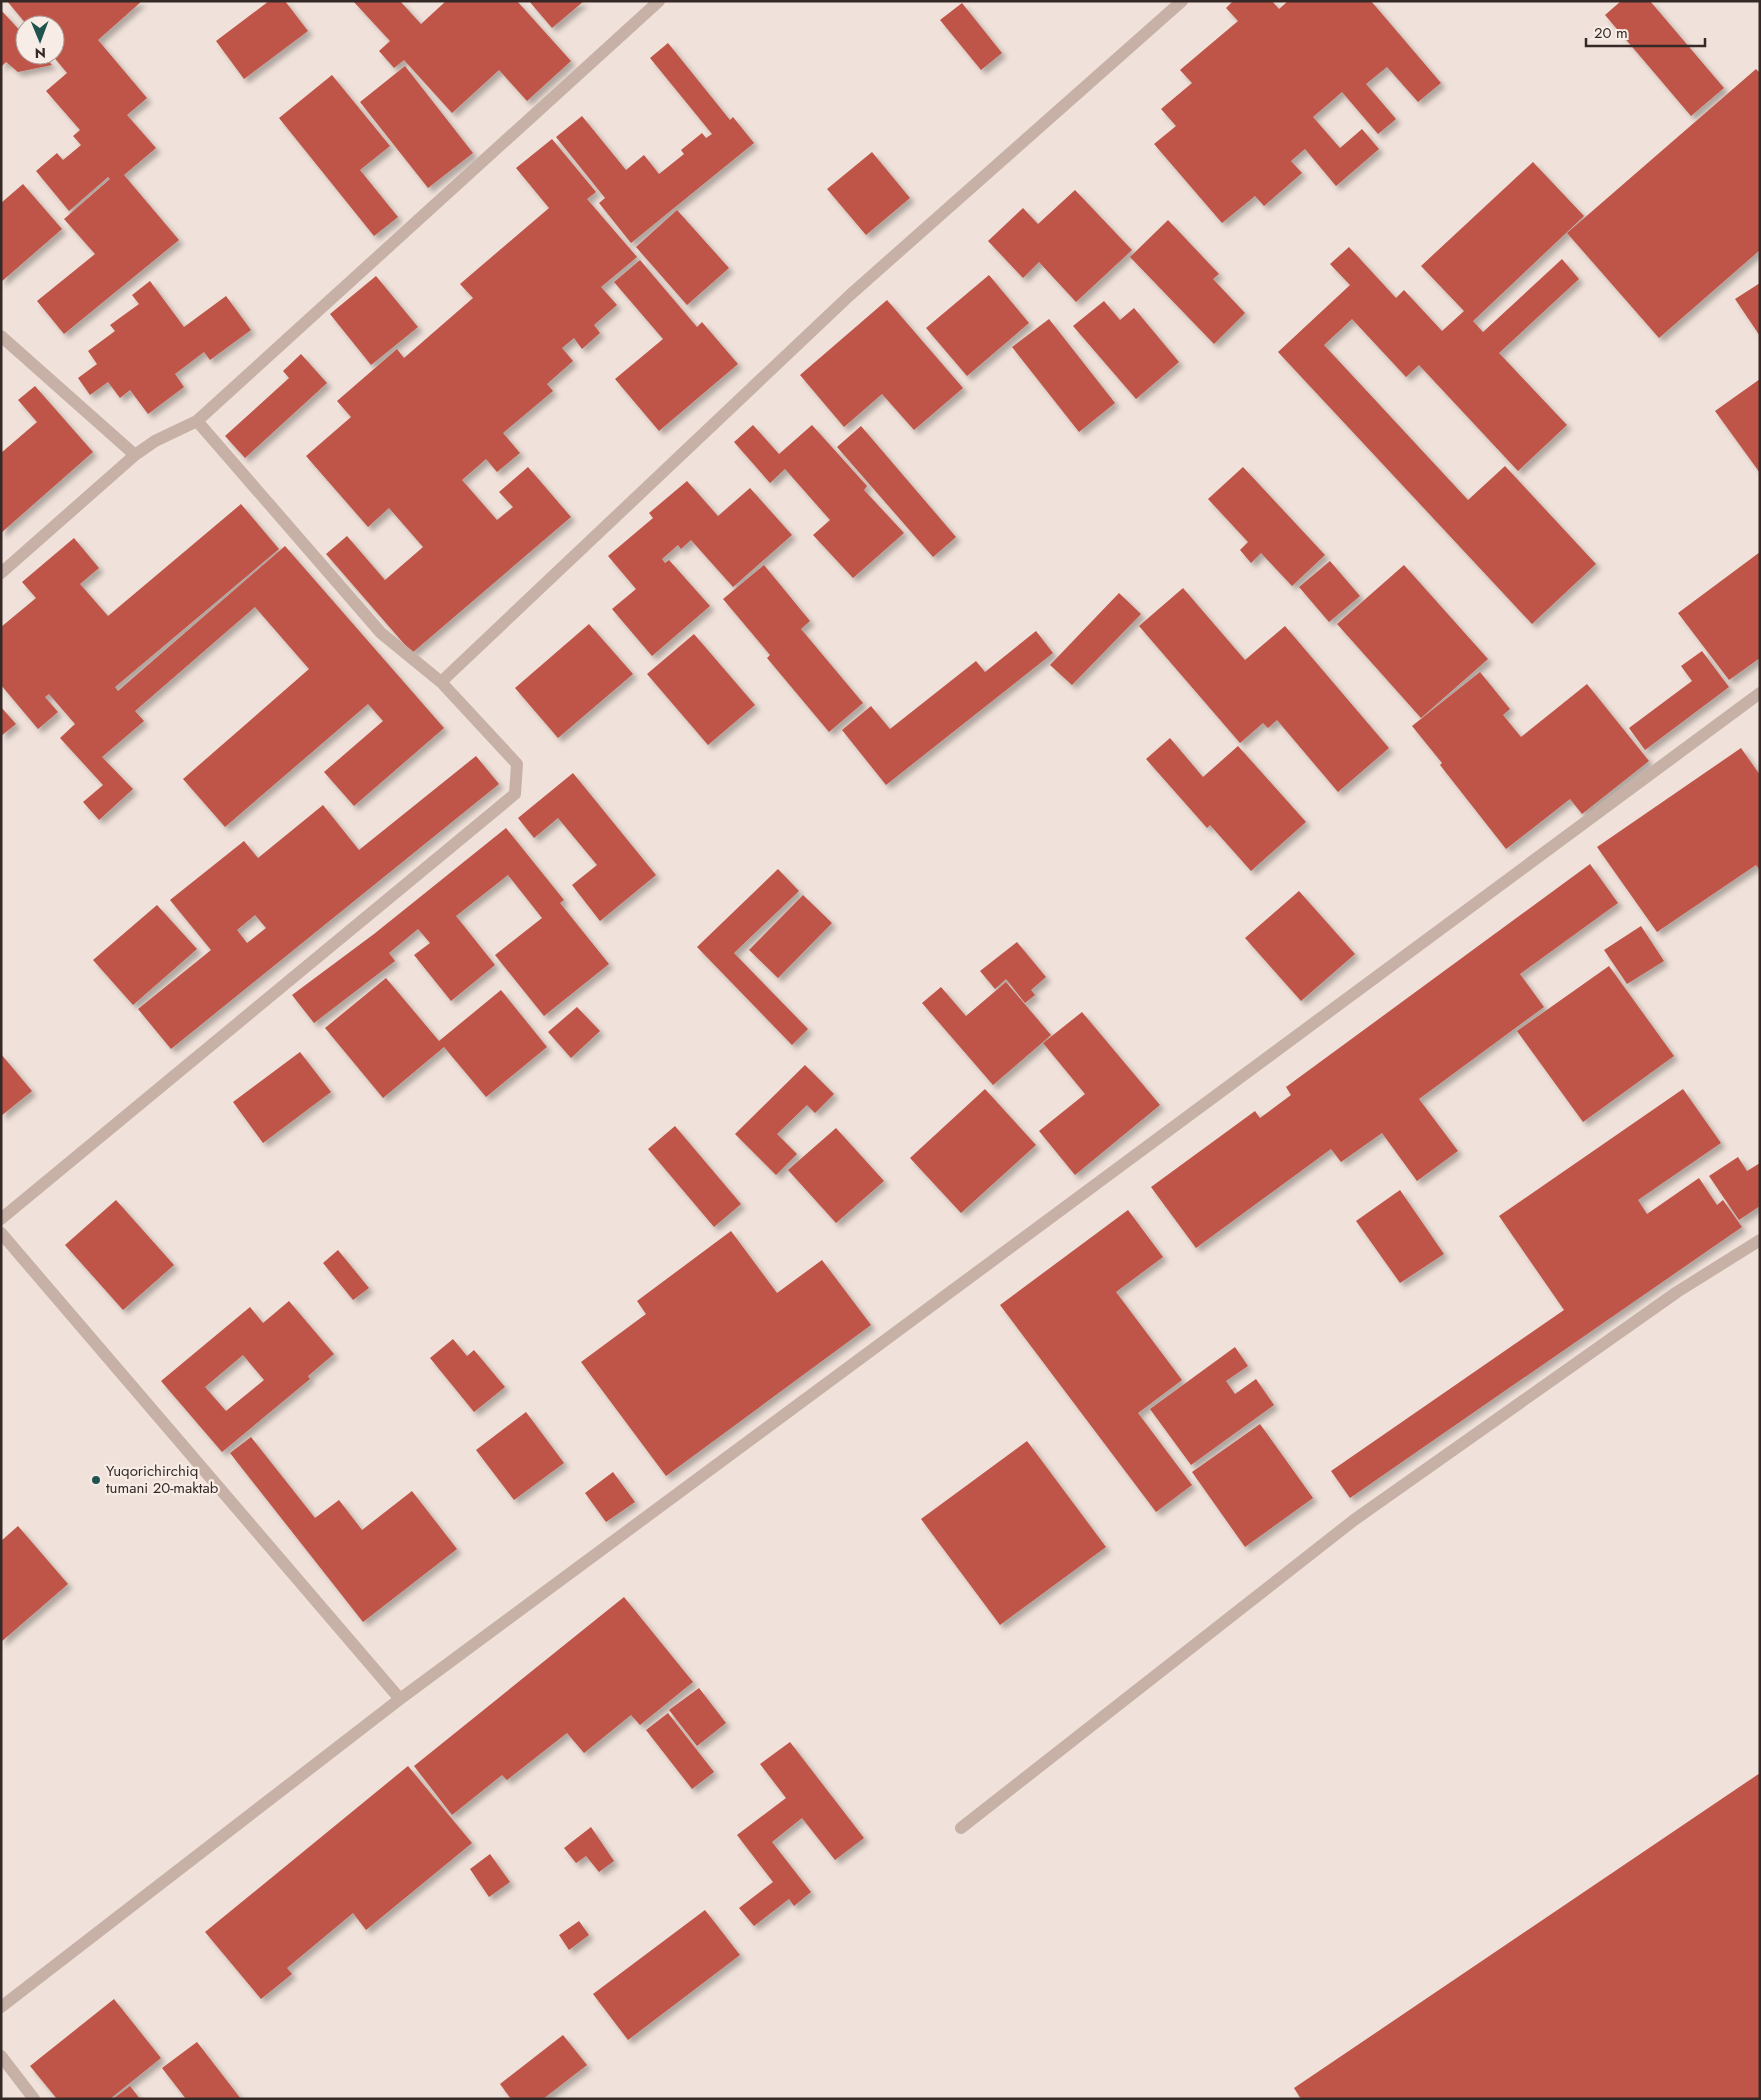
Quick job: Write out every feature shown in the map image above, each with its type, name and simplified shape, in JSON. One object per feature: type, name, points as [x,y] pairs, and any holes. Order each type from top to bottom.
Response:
[{"type":"street","points":[[1,572],[135,455],[155,441],[197,421],[659,1]]},
{"type":"street","points":[[441,682],[850,294],[1182,1]]},
{"type":"street","points":[[1,336],[135,455]]},
{"type":"street","points":[[1,1219],[515,794],[517,764],[441,682],[381,633],[197,421]]},
{"type":"street","points":[[1,2007],[400,1699],[1760,693]]},
{"type":"street","points":[[1,1233],[400,1699]]},
{"type":"street","points":[[960,1828],[1354,1520],[1677,1292],[1760,1240]]},
{"type":"street","points":[[1,2056],[34,2099]]},
{"type":"building","points":[[7,1],[142,1],[98,40],[147,98],[127,115],[156,148],[124,175],[179,240],[64,334],[37,301],[95,254],[64,219],[110,179],[108,177],[69,211],[36,171],[57,153],[63,160],[81,145],[73,136],[80,130],[46,91],[67,73],[60,65],[65,65],[65,15],[19,15]]},
{"type":"building","points":[[269,1],[285,1],[308,31],[244,79],[216,41]]},
{"type":"building","points":[[353,1],[400,1],[421,24],[446,1],[517,1],[571,61],[527,101],[499,70],[452,113],[404,60],[394,68],[379,51],[390,41]]},
{"type":"building","points":[[529,1],[584,1],[552,28]]},
{"type":"building","points":[[1233,1],[1272,1],[1279,9],[1288,1],[1371,1],[1441,83],[1418,102],[1387,67],[1366,84],[1396,119],[1378,134],[1342,92],[1313,117],[1340,148],[1362,129],[1379,149],[1336,186],[1305,149],[1291,161],[1302,173],[1264,206],[1255,196],[1222,223],[1154,144],[1176,126],[1161,109],[1192,83],[1180,70],[1238,21],[1226,8]]},
{"type":"building","points":[[1621,1],[1650,1],[1724,88],[1691,116],[1605,15]]},
{"type":"building","points":[[962,3],[1002,53],[981,70],[940,20]]},
{"type":"building","points":[[1,10],[15,25],[15,65],[52,65],[18,72],[6,62],[1,67]]},
{"type":"building","points":[[668,43],[730,120],[733,117],[754,143],[631,243],[599,203],[605,198],[556,137],[582,116],[626,170],[644,155],[659,174],[684,154],[681,150],[702,133],[706,138],[712,134],[650,58]]},
{"type":"building","points":[[405,66],[473,153],[428,188],[360,102]]},
{"type":"building","points":[[1756,69],[1760,73],[1760,250],[1659,338],[1567,233]]},
{"type":"building","points":[[332,75],[390,146],[360,170],[398,217],[374,236],[279,118]]},
{"type":"building","points":[[552,139],[596,192],[587,199],[637,257],[601,287],[617,305],[594,325],[600,333],[582,349],[574,338],[562,348],[573,361],[547,384],[553,391],[503,433],[520,453],[497,472],[486,459],[462,480],[497,520],[513,507],[499,492],[528,467],[571,517],[412,653],[326,554],[347,536],[385,580],[423,547],[389,508],[368,527],[306,456],[351,417],[337,401],[397,349],[404,358],[473,298],[460,284],[549,208],[516,168]]},
{"type":"building","points":[[872,152],[910,198],[866,235],[827,189]]},
{"type":"building","points":[[1533,162],[1584,216],[1473,321],[1483,332],[1562,259],[1579,279],[1499,353],[1567,425],[1518,471],[1419,365],[1406,377],[1352,319],[1324,345],[1468,500],[1505,466],[1596,564],[1532,624],[1278,352],[1350,285],[1330,264],[1349,247],[1396,298],[1404,290],[1442,331],[1464,311],[1421,266]]},
{"type":"building","points":[[23,184],[62,229],[1,282],[1,203]]},
{"type":"building","points":[[1075,190],[1132,250],[1076,302],[1039,262],[1023,278],[988,241],[1023,208],[1038,224]]},
{"type":"building","points":[[677,210],[729,268],[687,305],[636,247]]},
{"type":"building","points":[[1168,220],[1219,274],[1213,279],[1245,313],[1214,344],[1130,257]]},
{"type":"building","points":[[640,260],[697,327],[702,322],[738,364],[659,431],[615,379],[663,339],[614,282]]},
{"type":"building","points":[[989,275],[1029,323],[967,376],[926,328]]},
{"type":"building","points":[[376,276],[418,327],[371,365],[330,314]]},
{"type":"building","points":[[150,281],[184,327],[226,296],[251,330],[210,360],[204,352],[175,374],[184,387],[148,414],[130,390],[120,398],[108,382],[90,395],[78,378],[97,364],[88,351],[115,331],[110,325],[139,304],[132,295]]},
{"type":"building","points":[[1760,283],[1760,336],[1735,299]]},
{"type":"building","points":[[887,300],[963,388],[914,430],[882,394],[844,427],[800,375]]},
{"type":"building","points":[[1104,301],[1120,320],[1134,308],[1179,362],[1136,399],[1073,326]]},
{"type":"building","points":[[1049,319],[1115,403],[1079,432],[1012,347]]},
{"type":"building","points":[[301,354],[327,383],[245,458],[225,436],[289,378],[283,371]]},
{"type":"building","points":[[1760,379],[1760,473],[1715,411]]},
{"type":"building","points":[[35,386],[93,452],[1,533],[1,453],[37,422],[18,400]]},
{"type":"building","points":[[753,425],[779,454],[812,425],[867,486],[864,490],[904,533],[853,578],[813,535],[830,520],[785,469],[770,483],[734,442]]},
{"type":"building","points":[[861,426],[956,537],[933,557],[837,447]]},
{"type":"building","points":[[1243,467],[1325,555],[1292,586],[1261,553],[1251,563],[1240,550],[1248,542],[1208,499]]},
{"type":"building","points":[[687,481],[718,516],[750,488],[792,535],[733,587],[691,540],[681,549],[678,545],[662,559],[665,563],[669,560],[710,606],[652,656],[612,609],[636,589],[608,556],[653,518],[649,513]]},
{"type":"building","points":[[241,504],[279,549],[115,687],[118,691],[285,546],[444,728],[354,806],[324,772],[383,721],[368,704],[225,827],[183,779],[309,669],[255,607],[135,711],[144,721],[102,757],[133,789],[99,820],[83,802],[103,785],[60,738],[75,724],[49,694],[45,697],[58,712],[38,729],[1,685],[1,627],[36,598],[22,582],[74,538],[99,568],[80,584],[108,616]]},
{"type":"building","points":[[1760,552],[1760,658],[1729,680],[1678,613]]},
{"type":"building","points":[[1330,561],[1360,596],[1329,622],[1299,587]]},
{"type":"building","points":[[764,565],[810,621],[801,629],[863,703],[829,732],[767,658],[770,655],[723,599]]},
{"type":"building","points":[[1404,565],[1488,659],[1421,718],[1337,624]]},
{"type":"building","points":[[1183,588],[1245,660],[1285,626],[1389,748],[1338,792],[1277,720],[1268,728],[1263,723],[1240,743],[1139,626]]},
{"type":"building","points":[[1119,593],[1141,614],[1072,685],[1050,665]]},
{"type":"building","points":[[589,624],[633,674],[558,738],[515,688]]},
{"type":"building","points":[[1036,631],[1053,653],[886,785],[842,730],[871,706],[890,729],[976,661],[985,672]]},
{"type":"building","points":[[694,634],[755,705],[708,745],[647,674]]},
{"type":"building","points":[[1702,651],[1729,687],[1645,750],[1629,728],[1692,681],[1681,666]]},
{"type":"building","points":[[1480,672],[1510,709],[1503,715],[1521,737],[1587,684],[1649,761],[1582,814],[1570,799],[1506,849],[1412,726]]},
{"type":"building","points":[[1,707],[16,724],[1,736]]},
{"type":"building","points":[[1170,738],[1203,777],[1238,746],[1306,822],[1251,871],[1210,825],[1207,828],[1146,759]]},
{"type":"building","points":[[1741,748],[1760,775],[1760,870],[1756,865],[1657,932],[1597,847]]},
{"type":"building","points":[[476,756],[499,784],[171,1049],[138,1009],[211,950],[170,900],[244,841],[258,858],[323,805],[359,850]],"holes":[[[255,915],[266,928],[247,943],[237,930]]]},
{"type":"building","points":[[573,773],[656,875],[600,921],[572,885],[597,865],[558,818],[534,838],[518,818]]},
{"type":"building","points":[[506,828],[564,900],[560,903],[609,964],[544,1016],[495,955],[542,918],[508,875],[456,916],[495,965],[451,1001],[414,955],[430,943],[418,929],[389,953],[395,961],[314,1023],[292,995],[374,934]]},
{"type":"building","points":[[1590,864],[1618,903],[1520,974],[1544,1007],[1419,1099],[1458,1151],[1417,1181],[1382,1133],[1341,1162],[1331,1149],[1196,1248],[1151,1187],[1255,1111],[1260,1118],[1291,1095],[1286,1087]]},
{"type":"building","points":[[778,869],[799,891],[734,953],[808,1029],[792,1045],[697,947]]},
{"type":"building","points":[[1299,891],[1355,954],[1301,1001],[1245,938]]},
{"type":"building","points":[[803,895],[832,923],[778,978],[749,950]]},
{"type":"building","points":[[157,905],[197,949],[133,1005],[93,960]]},
{"type":"building","points":[[1641,926],[1664,961],[1627,984],[1604,950]]},
{"type":"building","points":[[1017,942],[1046,977],[1031,990],[1035,995],[1025,1003],[1006,979],[995,989],[980,971]]},
{"type":"building","points":[[1609,966],[1674,1056],[1583,1122],[1517,1031]]},
{"type":"building","points":[[386,978],[439,1041],[501,990],[547,1047],[486,1097],[444,1047],[383,1098],[325,1028]]},
{"type":"building","points":[[1006,982],[1051,1035],[993,1085],[922,1003],[941,987],[966,1016]]},
{"type":"building","points":[[577,1007],[600,1031],[571,1058],[548,1032]]},
{"type":"building","points":[[1082,1012],[1160,1105],[1075,1175],[1039,1131],[1085,1094],[1043,1043]]},
{"type":"building","points":[[300,1052],[331,1092],[263,1143],[233,1102]]},
{"type":"building","points":[[1,1054],[32,1091],[1,1116]]},
{"type":"building","points":[[805,1065],[834,1094],[815,1113],[807,1105],[777,1134],[797,1154],[776,1175],[735,1134]]},
{"type":"building","points":[[985,1089],[1036,1145],[961,1213],[910,1158]]},
{"type":"building","points":[[1683,1089],[1721,1143],[1638,1200],[1647,1214],[1699,1178],[1717,1205],[1723,1200],[1742,1227],[1350,1498],[1331,1471],[1564,1310],[1499,1216]]},
{"type":"building","points":[[675,1126],[741,1204],[714,1227],[648,1149]]},
{"type":"building","points":[[836,1128],[884,1181],[836,1223],[788,1170]]},
{"type":"building","points":[[1738,1157],[1747,1171],[1760,1163],[1760,1206],[1739,1220],[1709,1176]]},
{"type":"building","points":[[1400,1190],[1444,1254],[1400,1283],[1356,1221]]},
{"type":"building","points":[[116,1200],[174,1265],[123,1310],[65,1245]]},
{"type":"building","points":[[1128,1210],[1163,1257],[1116,1292],[1182,1380],[1138,1413],[1192,1485],[1156,1512],[1000,1305]]},
{"type":"building","points":[[731,1231],[777,1293],[822,1260],[871,1325],[666,1476],[581,1362],[646,1314],[637,1301]]},
{"type":"building","points":[[338,1250],[369,1288],[353,1300],[323,1263]]},
{"type":"building","points":[[289,1301],[334,1354],[308,1376],[310,1379],[222,1452],[161,1381],[250,1307],[263,1323]],"holes":[[[243,1355],[264,1380],[226,1411],[205,1387]]]},
{"type":"building","points":[[453,1339],[467,1356],[474,1350],[505,1387],[474,1412],[430,1358]]},
{"type":"building","points":[[1235,1347],[1248,1366],[1226,1381],[1235,1394],[1256,1379],[1274,1405],[1191,1465],[1150,1409]]},
{"type":"building","points":[[526,1412],[564,1463],[514,1500],[476,1450]]},
{"type":"building","points":[[1260,1424],[1313,1498],[1245,1547],[1192,1472]]},
{"type":"building","points":[[251,1437],[315,1518],[339,1500],[362,1530],[412,1491],[457,1549],[363,1622],[230,1453]]},
{"type":"building","points":[[1027,1441],[1106,1547],[1000,1625],[921,1519]]},
{"type":"building","points":[[613,1472],[635,1502],[606,1522],[585,1493]]},
{"type":"building","points":[[18,1526],[68,1584],[1,1642],[1,1541]]},
{"type":"building","points":[[624,1597],[693,1682],[640,1725],[631,1715],[584,1753],[567,1733],[507,1780],[502,1775],[452,1815],[414,1766]]},
{"type":"building","points":[[699,1688],[726,1723],[697,1746],[669,1710]]},
{"type":"building","points":[[668,1713],[714,1772],[692,1789],[646,1730]]},
{"type":"building","points":[[790,1742],[864,1838],[835,1860],[802,1818],[772,1842],[811,1892],[794,1906],[789,1899],[754,1926],[739,1908],[773,1882],[737,1835],[786,1798],[760,1764]]},
{"type":"building","points":[[408,1766],[472,1843],[366,1930],[353,1913],[287,1968],[292,1974],[261,1999],[205,1932]]},
{"type":"building","points":[[1760,1773],[1760,2099],[1301,2099],[1294,2088]]},
{"type":"building","points":[[591,1827],[614,1861],[599,1872],[586,1856],[576,1863],[564,1848]]},
{"type":"building","points":[[490,1854],[510,1882],[489,1897],[470,1869]]},
{"type":"building","points":[[705,1910],[740,1955],[628,2040],[593,1994]]},
{"type":"building","points":[[579,1921],[589,1935],[569,1950],[559,1935]]},
{"type":"building","points":[[114,1999],[161,2058],[110,2099],[57,2099],[30,2066]]},
{"type":"building","points":[[563,2035],[587,2065],[543,2099],[511,2099],[500,2084]]},
{"type":"building","points":[[197,2042],[241,2099],[186,2099],[162,2068]]},
{"type":"building","points":[[130,2086],[140,2099],[113,2099]]},
{"type":"place","name":"Yuqorichirchiq tumani 20-maktab","points":[[96,1480]]}]
